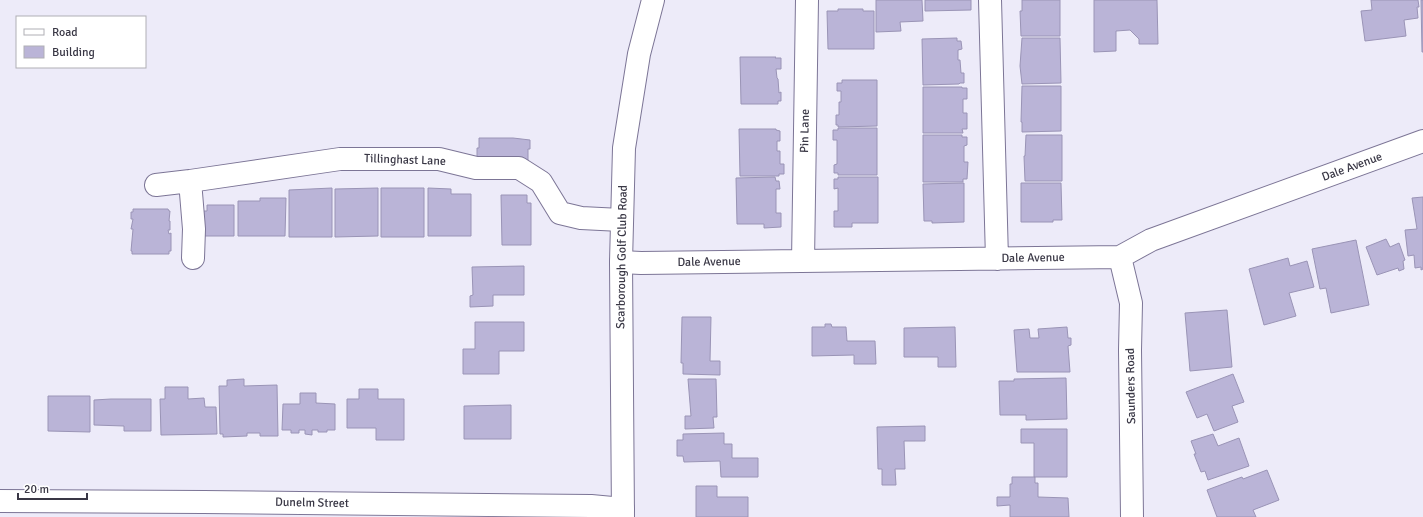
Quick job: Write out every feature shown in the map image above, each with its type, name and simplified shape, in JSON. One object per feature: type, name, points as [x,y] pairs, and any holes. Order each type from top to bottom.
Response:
[{"type":"street","name":"Scarborough Golf Club Road","points":[[623,513],[621,220],[624,148],[639,54],[653,0]]},
{"type":"street","name":"Pin Lane","points":[[803,262],[807,0]]},
{"type":"street","points":[[990,0],[997,259]]},
{"type":"street","name":"Dale Avenue","points":[[621,262],[803,262],[1120,257],[1151,240],[1423,141]]},
{"type":"street","name":"Tillinghast Lane","points":[[156,185],[340,159],[439,159],[476,168],[519,168],[541,182],[560,214],[581,218],[621,220]]},
{"type":"street","points":[[190,181],[194,229],[193,258]]},
{"type":"street","name":"Saunders Road","points":[[1120,257],[1131,303],[1130,350],[1132,517]]},
{"type":"street","name":"Dunelm Street","points":[[0,501],[591,506],[623,513]]},
{"type":"building","points":[[876,0],[922,0],[923,21],[900,22],[901,31],[876,32]]},
{"type":"building","points":[[925,0],[971,0],[971,10],[925,11]]},
{"type":"building","points":[[1022,0],[1060,0],[1060,36],[1021,36],[1020,11],[1022,11]]},
{"type":"building","points":[[1094,0],[1157,0],[1158,44],[1139,44],[1139,39],[1130,30],[1116,31],[1116,51],[1094,52]]},
{"type":"building","points":[[1371,0],[1418,0],[1418,18],[1404,20],[1406,36],[1365,41],[1361,11],[1372,10]]},
{"type":"building","points":[[1421,0],[1423,0],[1423,52],[1422,52]]},
{"type":"building","points":[[838,9],[863,9],[863,11],[874,11],[874,49],[828,49],[827,11],[838,11]]},
{"type":"building","points":[[957,38],[957,41],[961,41],[962,49],[958,50],[958,60],[960,60],[961,73],[964,73],[964,83],[923,85],[922,39]]},
{"type":"building","points":[[1022,38],[1060,38],[1061,83],[1022,84],[1020,66]]},
{"type":"building","points":[[740,57],[781,58],[781,69],[776,69],[779,93],[781,92],[781,101],[778,101],[778,104],[741,104]]},
{"type":"building","points":[[842,80],[877,80],[877,126],[838,127],[838,125],[836,125],[836,115],[839,115],[839,102],[841,102],[841,91],[837,91],[837,83],[842,83]]},
{"type":"building","points":[[1022,86],[1061,86],[1061,131],[1022,132]]},
{"type":"building","points":[[923,87],[967,88],[967,99],[963,99],[963,113],[967,113],[967,129],[962,129],[963,133],[923,133]]},
{"type":"building","points":[[838,128],[877,128],[877,175],[838,175],[838,173],[834,173],[834,165],[837,164],[837,140],[833,140],[833,130],[838,130]]},
{"type":"building","points":[[739,129],[776,129],[780,131],[780,141],[777,141],[777,151],[780,151],[780,164],[784,164],[784,174],[779,174],[779,176],[740,176]]},
{"type":"building","points":[[923,135],[962,135],[962,137],[967,137],[967,145],[964,146],[964,162],[968,162],[967,179],[963,179],[963,182],[923,182]]},
{"type":"building","points":[[1026,135],[1062,135],[1062,181],[1025,181],[1024,156]]},
{"type":"building","points":[[479,138],[513,138],[530,140],[528,162],[477,163]]},
{"type":"building","points":[[775,177],[776,181],[779,181],[780,189],[776,189],[776,213],[781,213],[781,227],[764,228],[764,224],[737,224],[736,178]]},
{"type":"building","points":[[838,177],[878,177],[878,223],[852,223],[852,227],[834,227],[834,211],[838,211],[838,188],[834,189],[834,179],[838,179]]},
{"type":"building","points":[[964,183],[964,222],[932,223],[932,221],[924,221],[923,184]]},
{"type":"building","points":[[1021,183],[1061,183],[1062,220],[1053,220],[1053,222],[1021,222]]},
{"type":"building","points":[[332,188],[332,237],[289,237],[289,190]]},
{"type":"building","points":[[378,188],[378,236],[335,237],[335,189]]},
{"type":"building","points":[[381,188],[424,188],[424,237],[381,237]]},
{"type":"building","points":[[428,188],[451,189],[451,194],[471,194],[471,236],[428,236]]},
{"type":"building","points":[[501,195],[527,195],[527,203],[531,203],[531,245],[502,245]]},
{"type":"building","points":[[1423,197],[1423,269],[1421,270],[1421,267],[1415,268],[1414,255],[1408,256],[1405,230],[1417,229],[1412,198]]},
{"type":"building","points":[[260,198],[286,198],[285,236],[238,236],[238,201],[260,201]]},
{"type":"building","points":[[207,205],[234,205],[234,236],[203,236],[203,211],[207,211]]},
{"type":"building","points":[[133,209],[168,209],[170,211],[170,230],[168,230],[169,234],[171,233],[171,251],[169,251],[169,254],[132,254],[133,229],[131,229],[133,219],[131,219],[131,212],[133,212]]},
{"type":"building","points":[[1386,239],[1390,247],[1399,243],[1405,260],[1403,261],[1404,269],[1399,271],[1398,268],[1377,275],[1366,247]]},
{"type":"building","points":[[1356,240],[1369,305],[1331,313],[1326,288],[1320,289],[1312,249]]},
{"type":"building","points":[[1288,258],[1290,266],[1307,261],[1314,287],[1289,293],[1296,316],[1264,325],[1249,269]]},
{"type":"building","points":[[524,266],[524,295],[493,295],[493,306],[470,307],[470,296],[473,295],[472,267]]},
{"type":"building","points":[[1227,310],[1232,367],[1190,371],[1185,313]]},
{"type":"building","points":[[682,317],[711,317],[710,361],[720,361],[720,375],[683,374],[683,363],[681,363]]},
{"type":"building","points":[[475,322],[524,322],[524,351],[499,351],[499,374],[463,374],[463,349],[475,349]]},
{"type":"building","points":[[825,324],[831,324],[832,327],[846,327],[847,341],[875,341],[876,364],[854,364],[854,355],[812,356],[812,327],[825,327]]},
{"type":"building","points":[[955,327],[956,367],[938,367],[938,357],[904,357],[904,328]]},
{"type":"building","points":[[1067,327],[1068,338],[1071,338],[1071,345],[1068,346],[1070,372],[1017,372],[1014,330],[1029,329],[1030,338],[1039,338],[1038,329]]},
{"type":"building","points":[[1233,374],[1244,402],[1232,406],[1238,422],[1214,431],[1207,414],[1197,418],[1186,392]]},
{"type":"building","points":[[1066,378],[1067,419],[1026,420],[1026,415],[1000,415],[999,381],[1014,381],[1014,379]]},
{"type":"building","points":[[244,379],[244,386],[277,385],[278,436],[260,436],[260,433],[247,433],[247,436],[223,437],[223,434],[220,434],[219,386],[227,386],[227,380]]},
{"type":"building","points":[[688,379],[716,379],[717,417],[713,417],[714,428],[685,429],[685,416],[691,416]]},
{"type":"building","points":[[165,387],[188,387],[188,399],[204,398],[205,407],[216,407],[217,434],[161,435],[160,399],[165,399]]},
{"type":"building","points":[[359,389],[378,389],[378,399],[404,399],[404,440],[376,440],[376,428],[347,428],[347,399],[359,399]]},
{"type":"building","points":[[300,393],[316,393],[316,403],[335,404],[335,430],[318,432],[318,430],[312,430],[312,435],[305,434],[305,430],[299,430],[299,433],[291,433],[291,430],[282,430],[283,404],[300,404]]},
{"type":"building","points":[[48,396],[90,396],[90,432],[48,431]]},
{"type":"building","points":[[151,399],[151,431],[124,431],[124,426],[94,425],[94,400]]},
{"type":"building","points":[[511,405],[511,439],[464,439],[464,406]]},
{"type":"building","points":[[925,426],[925,441],[904,441],[905,469],[895,469],[896,485],[882,485],[882,469],[878,469],[877,427]]},
{"type":"building","points":[[1021,429],[1067,429],[1067,477],[1034,477],[1034,443],[1021,443]]},
{"type":"building","points":[[724,433],[724,444],[732,444],[732,458],[758,458],[758,477],[721,477],[720,461],[684,462],[683,456],[677,456],[677,440],[683,440],[683,434]]},
{"type":"building","points":[[1213,434],[1218,446],[1239,438],[1249,466],[1208,480],[1205,471],[1201,472],[1191,441]]},
{"type":"building","points":[[1267,470],[1279,500],[1253,510],[1256,517],[1217,517],[1207,490],[1242,477],[1243,479]]},
{"type":"building","points":[[1012,477],[1035,477],[1035,483],[1038,483],[1038,497],[1068,498],[1069,517],[1010,517],[1010,505],[997,506],[997,497],[1010,497],[1010,484],[1012,484]]},
{"type":"building","points":[[696,486],[717,486],[717,497],[748,497],[748,517],[696,517]]}]
